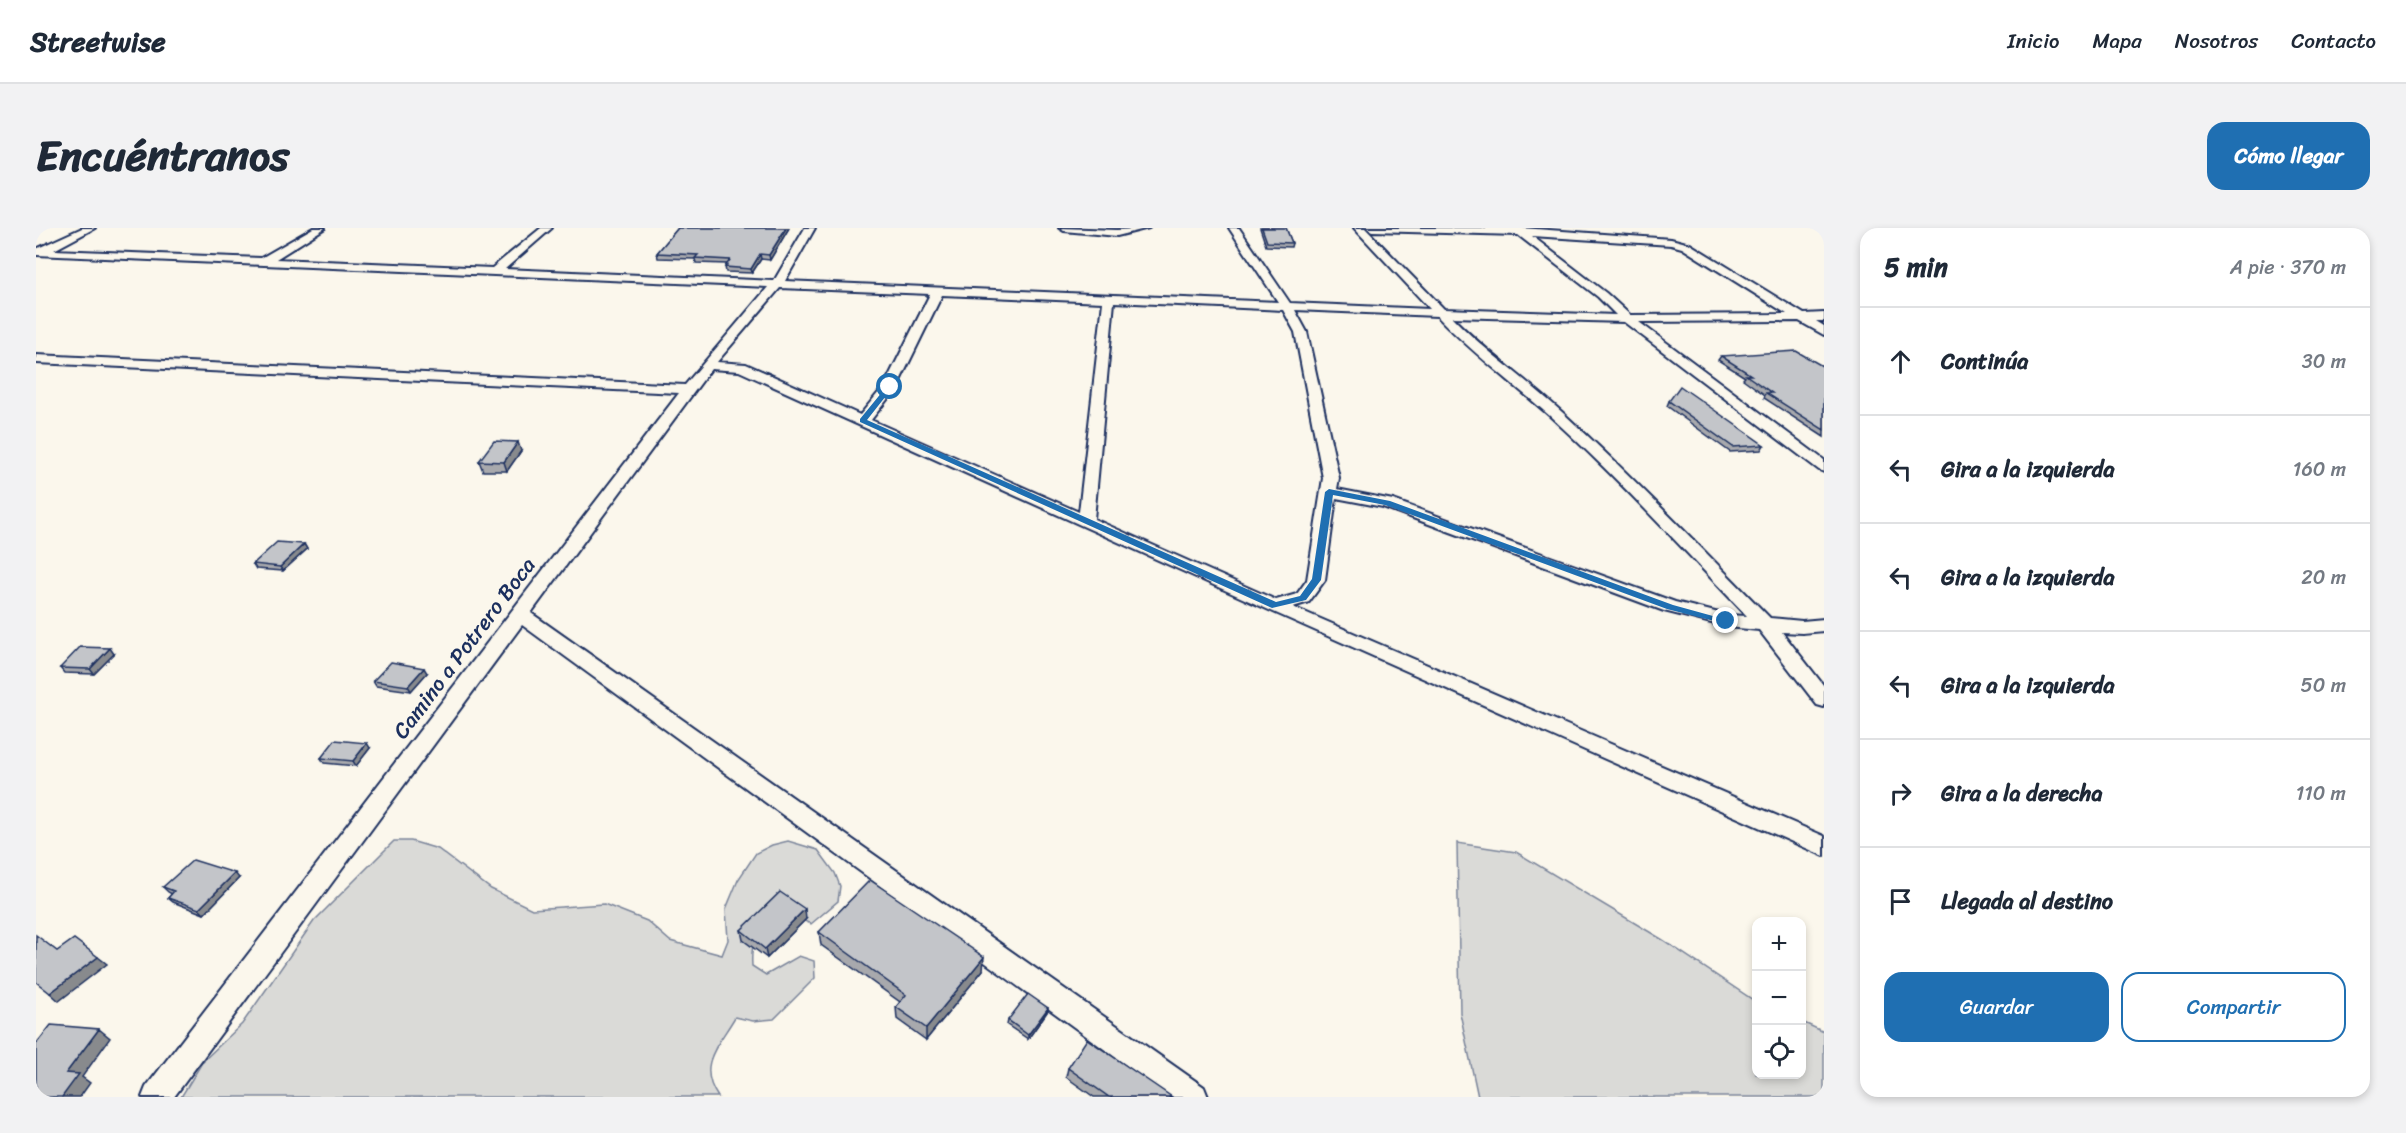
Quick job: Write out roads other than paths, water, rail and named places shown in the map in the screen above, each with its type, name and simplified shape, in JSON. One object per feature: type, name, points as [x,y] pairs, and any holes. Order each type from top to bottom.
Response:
[{"type":"street","points":[[37,252],[90,228]]},
{"type":"street","points":[[265,261],[320,228]]},
{"type":"street","points":[[496,271],[547,228]]},
{"type":"street","name":"Camino a Potrero Boca","points":[[156,1097],[688,389],[778,283],[810,228]]},
{"type":"street","points":[[1064,228],[1117,233],[1144,228]]},
{"type":"street","points":[[1234,228],[1301,332],[1331,478],[1317,580],[1303,598],[1275,606]]},
{"type":"street","points":[[1359,228],[1467,340],[1556,414],[1765,624],[1824,700]]},
{"type":"street","points":[[1372,228],[1517,230],[1671,242],[1686,246],[1824,331]]},
{"type":"street","points":[[1517,230],[1602,295],[1627,319],[1824,467]]},
{"type":"street","points":[[37,252],[1440,313],[1627,319],[1824,317]]},
{"type":"street","points":[[862,421],[890,387],[938,290]]},
{"type":"street","points":[[1086,521],[1109,298]]},
{"type":"street","points":[[36,359],[688,389]]},
{"type":"street","points":[[707,365],[741,367],[1275,606],[1824,846]]},
{"type":"street","points":[[1329,492],[1387,503],[1670,607],[1726,621],[1802,627],[1824,625]]},
{"type":"street","points":[[519,614],[1194,1097]]}]
